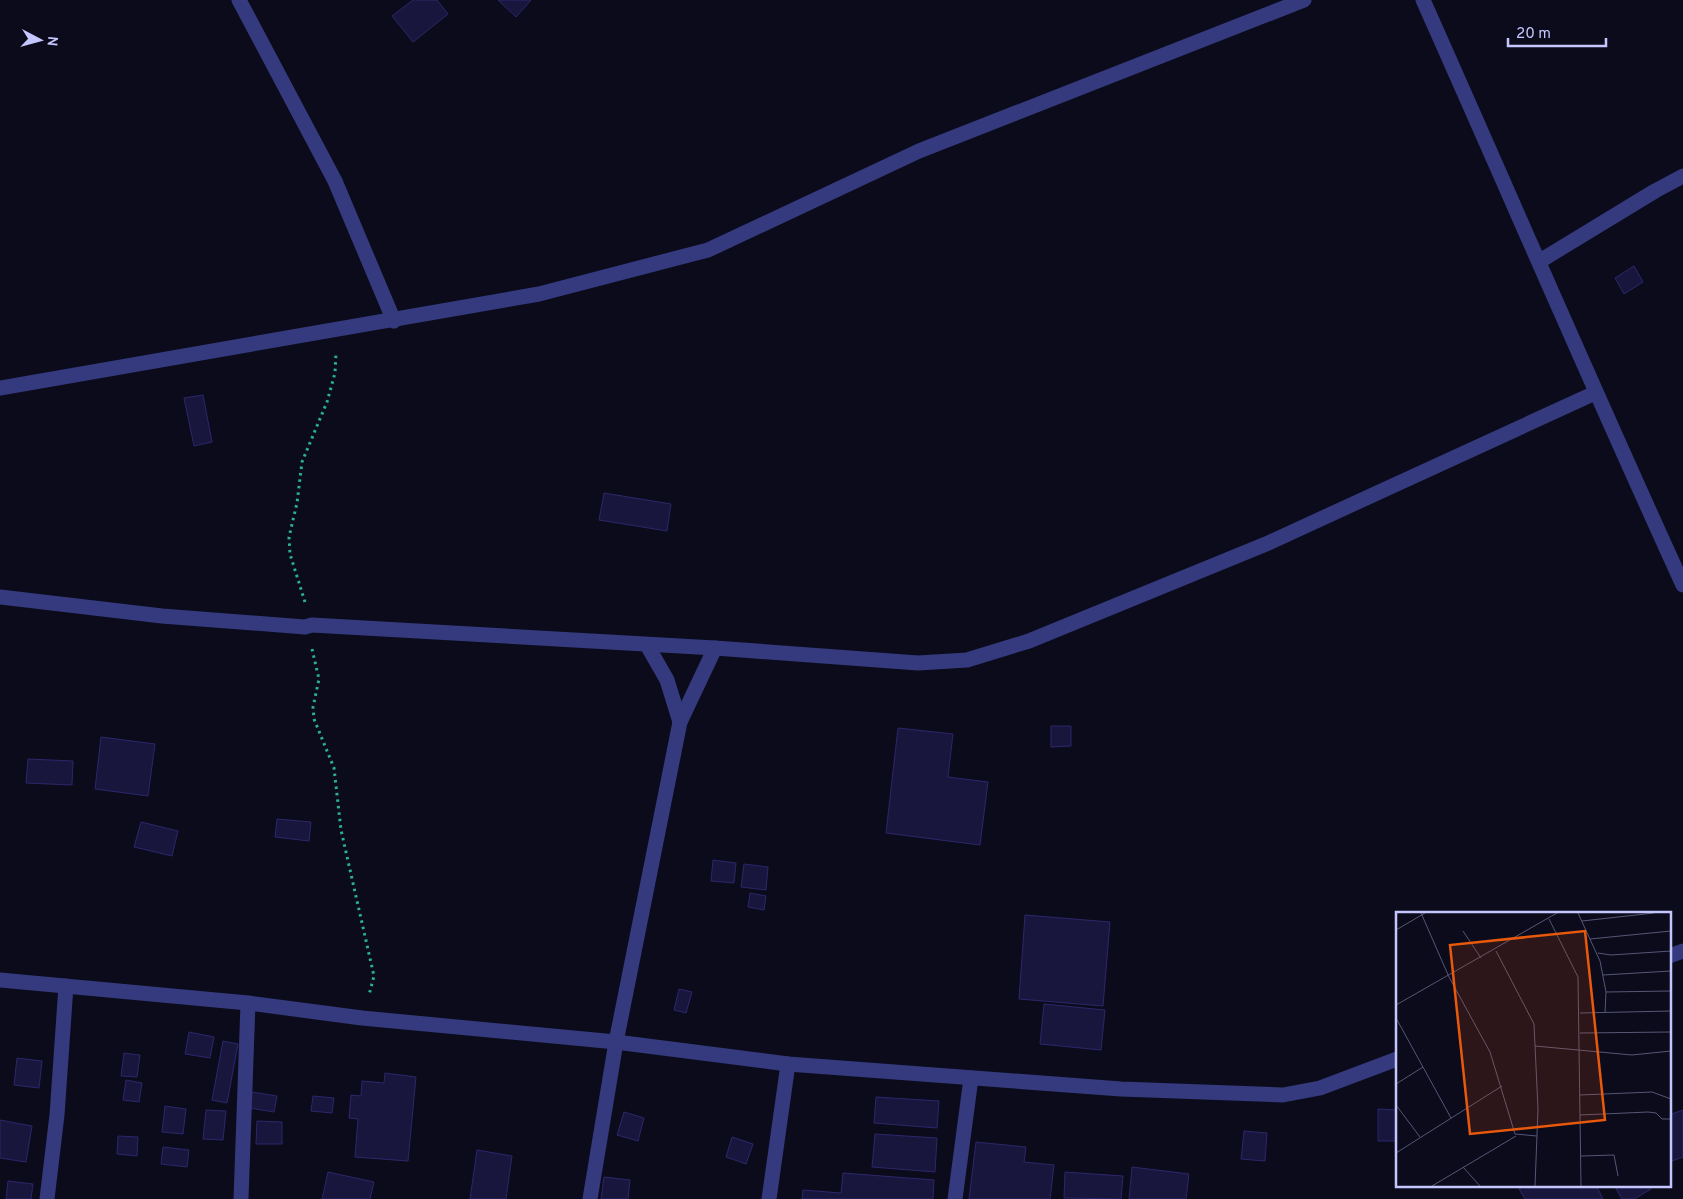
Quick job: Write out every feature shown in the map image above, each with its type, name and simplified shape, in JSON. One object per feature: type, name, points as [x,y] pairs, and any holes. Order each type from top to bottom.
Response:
[{"type":"street","points":[[239,0],[335,181],[394,321]]},
{"type":"street","points":[[0,388],[394,321],[539,294],[708,250],[919,151],[1304,0]]},
{"type":"street","points":[[1423,0],[1540,261],[1595,393],[1683,585]]},
{"type":"street","points":[[1540,261],[1683,176]]},
{"type":"street","points":[[0,597],[162,616],[309,626],[715,648],[918,663],[967,660],[1029,641],[1266,544],[1595,393]]},
{"type":"street","points":[[647,645],[667,680],[680,722]]},
{"type":"street","points":[[590,1199],[616,1042],[680,722],[715,648]]},
{"type":"street","points":[[1670,956],[1683,951]]},
{"type":"street","points":[[0,980],[248,1004],[362,1018],[616,1042],[788,1064],[1121,1089],[1284,1095],[1303,1093],[1396,1059]]},
{"type":"street","points":[[47,1199],[57,1115],[66,986]]},
{"type":"street","points":[[241,1199],[248,1004]]},
{"type":"street","points":[[769,1199],[788,1064]]},
{"type":"street","points":[[955,1199],[971,1078]]},
{"type":"path","points":[[337,330],[335,373],[327,402],[302,462],[297,504],[289,537],[290,554],[309,626],[319,679],[313,707],[314,719],[334,768],[341,830],[374,976],[362,1018]]},
{"type":"building","points":[[413,0],[437,0],[448,14],[413,42],[392,16]]},
{"type":"building","points":[[498,0],[531,0],[516,17]]},
{"type":"building","points":[[1634,266],[1643,282],[1624,294],[1615,278]]},
{"type":"building","points":[[203,395],[212,442],[194,446],[184,398]]},
{"type":"building","points":[[604,493],[671,504],[667,531],[599,520]]},
{"type":"building","points":[[1051,726],[1071,726],[1071,746],[1051,747]]},
{"type":"building","points":[[898,728],[953,734],[948,777],[988,782],[980,845],[886,833]]},
{"type":"building","points":[[101,737],[155,744],[148,796],[95,789]]},
{"type":"building","points":[[28,759],[73,761],[72,785],[26,783]]},
{"type":"building","points":[[277,819],[311,822],[309,841],[275,837]]},
{"type":"building","points":[[141,822],[178,831],[172,856],[134,847]]},
{"type":"building","points":[[713,860],[736,863],[734,883],[711,881]]},
{"type":"building","points":[[744,864],[768,867],[766,890],[741,887]]},
{"type":"building","points":[[750,893],[766,896],[764,910],[748,907]]},
{"type":"building","points":[[1025,915],[1110,922],[1103,1006],[1019,999]]},
{"type":"building","points":[[679,989],[692,992],[686,1013],[674,1010]]},
{"type":"building","points":[[1044,1004],[1105,1010],[1101,1050],[1040,1044]]},
{"type":"building","points":[[189,1032],[214,1037],[210,1058],[185,1054]]},
{"type":"building","points":[[223,1041],[238,1044],[227,1103],[212,1100]]},
{"type":"building","points":[[124,1053],[140,1055],[137,1077],[121,1076]]},
{"type":"building","points":[[17,1058],[42,1061],[39,1088],[14,1085]]},
{"type":"building","points":[[385,1073],[416,1077],[408,1161],[355,1157],[358,1119],[349,1118],[351,1095],[361,1096],[362,1081],[384,1083]]},
{"type":"building","points":[[126,1080],[142,1083],[139,1102],[123,1100]]},
{"type":"building","points":[[252,1092],[277,1096],[274,1112],[249,1108]]},
{"type":"building","points":[[313,1096],[334,1098],[332,1113],[311,1111]]},
{"type":"building","points":[[876,1097],[939,1101],[937,1128],[874,1123]]},
{"type":"building","points":[[165,1106],[186,1109],[183,1134],[162,1132]]},
{"type":"building","points":[[1378,1109],[1396,1110],[1396,1141],[1378,1141]]},
{"type":"building","points":[[206,1110],[226,1111],[223,1140],[203,1139]]},
{"type":"building","points":[[1683,1110],[1683,1157],[1670,1162],[1670,1115]]},
{"type":"building","points":[[624,1112],[644,1118],[638,1141],[617,1135]]},
{"type":"building","points":[[0,1120],[32,1126],[26,1162],[0,1158]]},
{"type":"building","points":[[257,1121],[282,1122],[282,1144],[256,1144]]},
{"type":"building","points":[[1244,1131],[1267,1133],[1265,1161],[1241,1159]]},
{"type":"building","points":[[875,1134],[937,1138],[935,1172],[872,1167]]},
{"type":"building","points":[[118,1136],[138,1137],[137,1156],[117,1154]]},
{"type":"building","points":[[732,1137],[753,1144],[746,1164],[726,1157]]},
{"type":"building","points":[[976,1142],[1026,1147],[1024,1162],[1054,1165],[1050,1199],[969,1199]]},
{"type":"building","points":[[163,1147],[189,1150],[187,1167],[161,1164]]},
{"type":"building","points":[[477,1150],[512,1156],[506,1199],[470,1199]]},
{"type":"building","points":[[1132,1167],[1189,1174],[1186,1199],[1129,1199]]},
{"type":"building","points":[[328,1172],[374,1182],[370,1199],[322,1199]]},
{"type":"building","points":[[1065,1172],[1123,1176],[1121,1199],[1064,1198]]},
{"type":"building","points":[[843,1173],[934,1180],[933,1199],[802,1199],[803,1190],[841,1193]]},
{"type":"building","points":[[604,1177],[630,1180],[628,1199],[601,1199]]},
{"type":"building","points":[[8,1181],[33,1184],[31,1199],[6,1199]]},
{"type":"building","points":[[1525,1186],[1596,1186],[1603,1199],[1525,1199],[1519,1189]]},
{"type":"building","points":[[1615,1186],[1650,1186],[1651,1189],[1634,1199],[1622,1199]]}]
